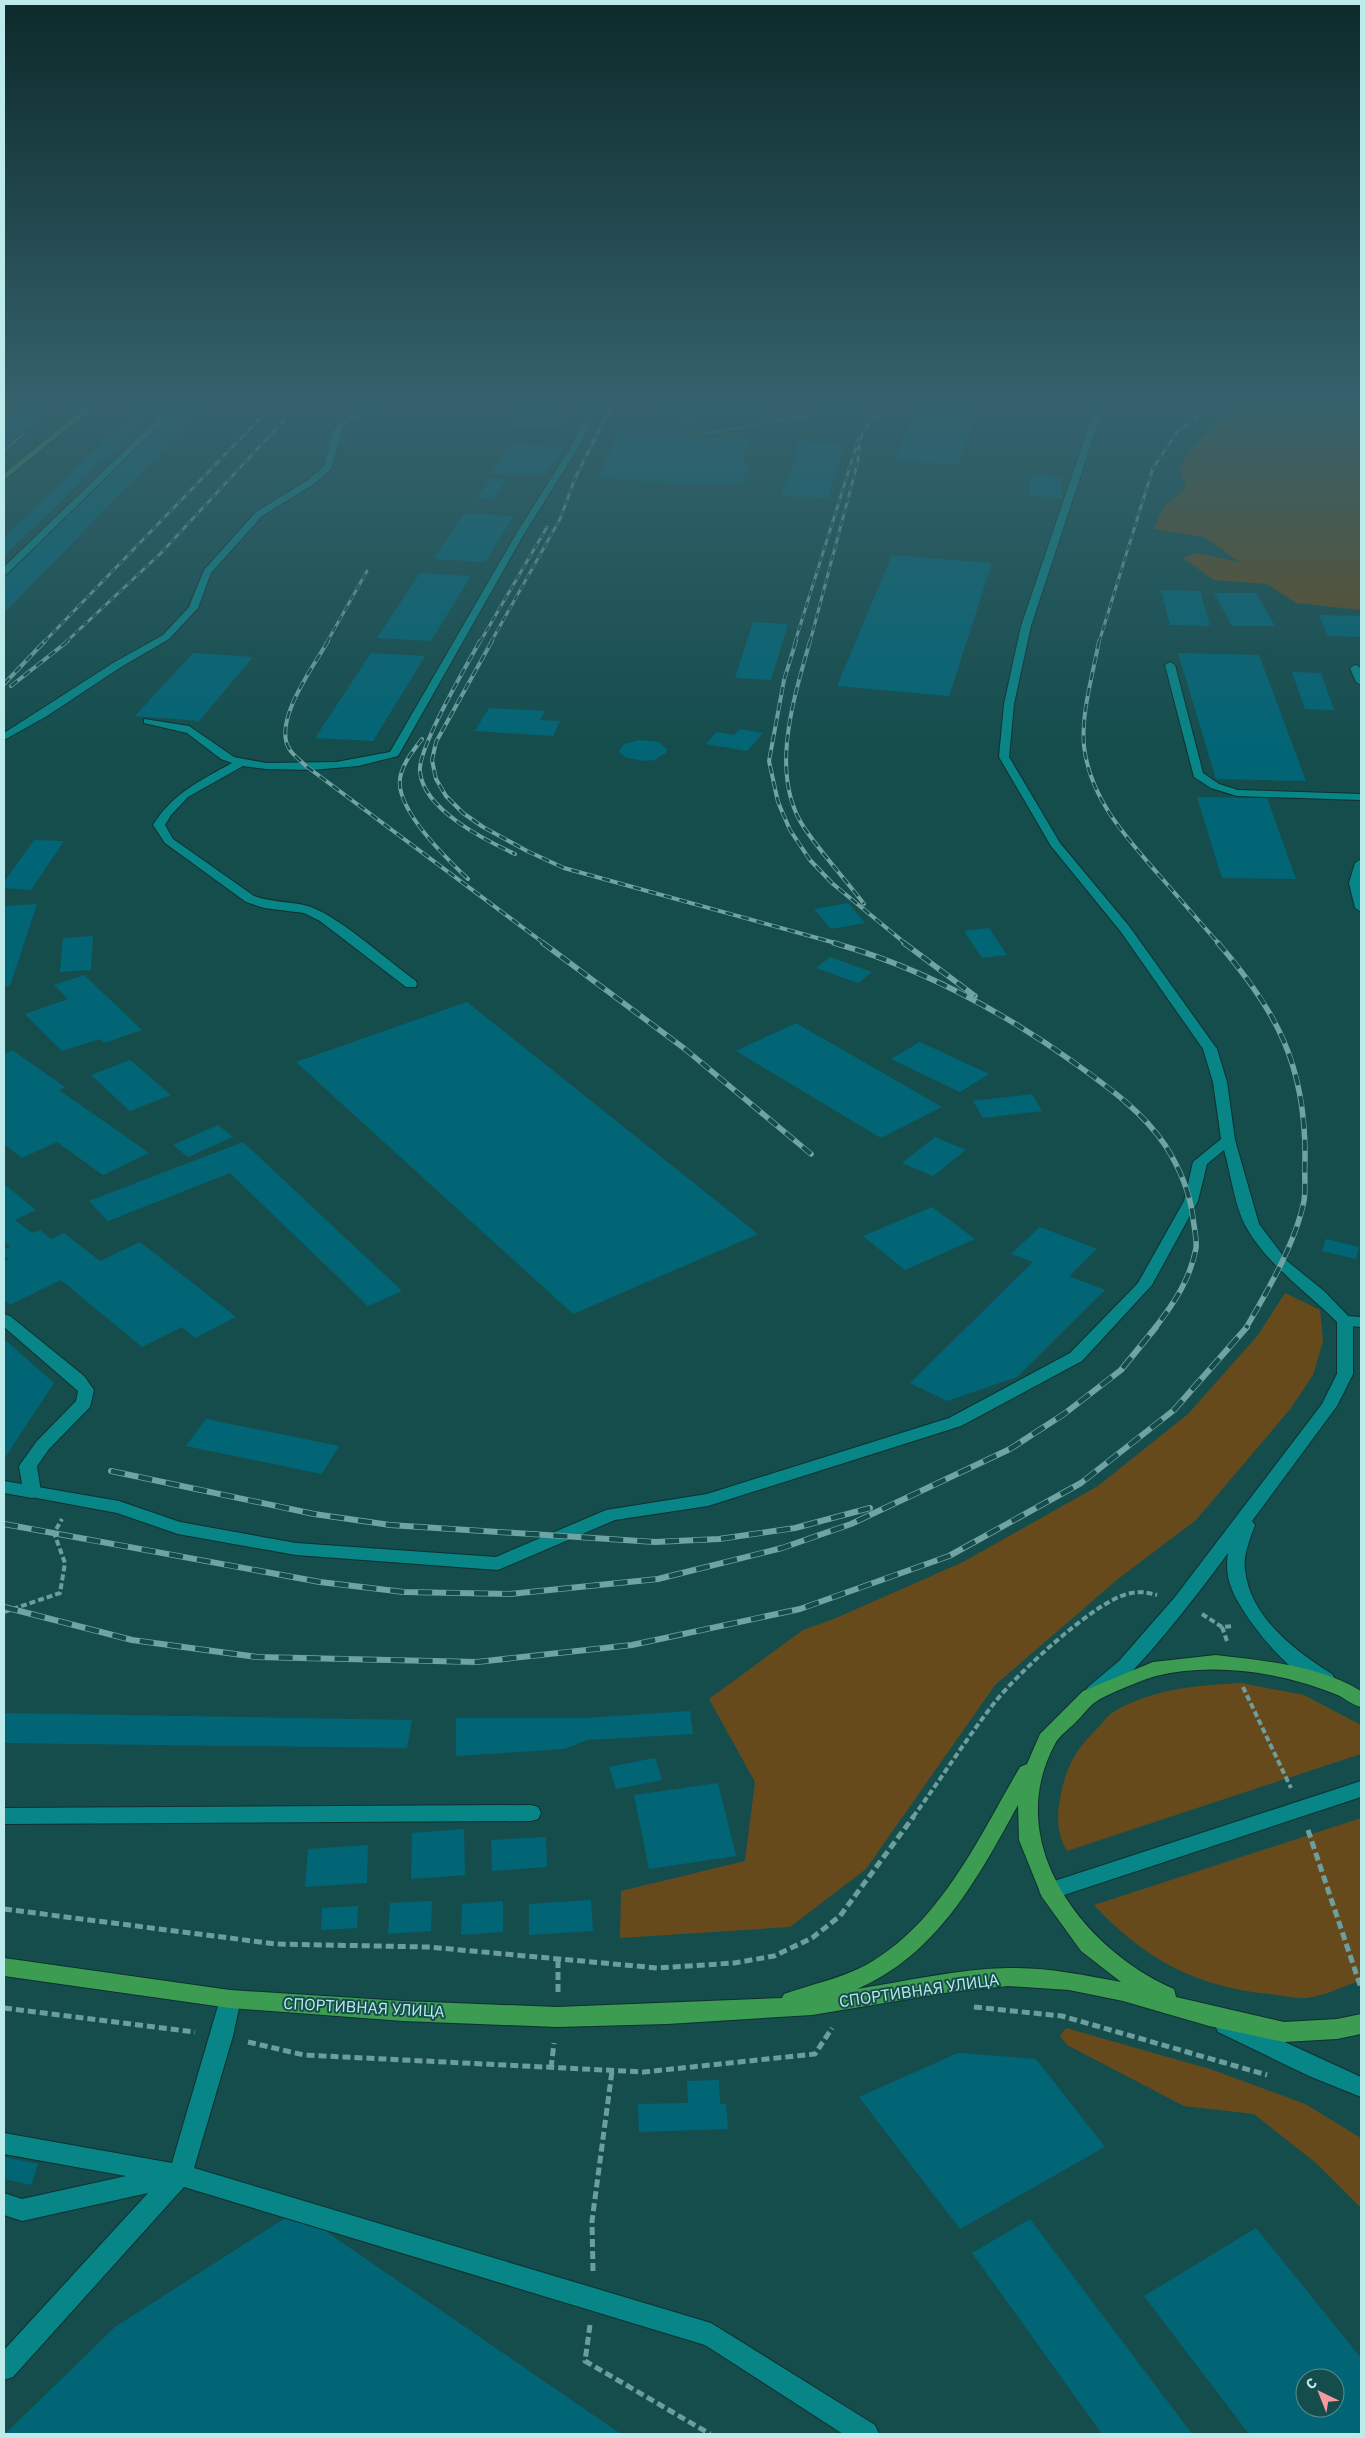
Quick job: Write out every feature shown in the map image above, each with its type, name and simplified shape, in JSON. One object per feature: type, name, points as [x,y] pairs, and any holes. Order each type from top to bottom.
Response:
[{"type":"main road","points":[[1361,1698],[1343,1689],[1285,1670],[1216,1662],[1153,1669],[1090,1696],[1047,1739],[1028,1788],[1029,1840],[1049,1891],[1089,1945],[1141,1985],[1209,2016],[1284,2032],[1337,2029],[1361,2024]]},
{"type":"main road","name":"СПОРТИВНАЯ УЛИЦА","points":[[726,2010],[786,2003],[836,1989],[883,1965],[920,1936],[954,1895],[1047,1739]]},
{"type":"main road","name":"СПОРТИВНАЯ УЛИЦА","points":[[4,1967],[230,2000],[402,2011],[557,2017],[667,2014],[812,2006],[951,1983],[1008,1977],[1069,1981],[1123,1992],[1209,2016]]},
{"type":"street","points":[[4,572],[59,519]]},
{"type":"street","points":[[4,737],[44,714],[117,664],[166,637],[194,608],[207,572],[256,519]]},
{"type":"street","points":[[148,721],[191,731],[229,758],[242,762],[288,766],[362,763],[394,754],[530,519]]},
{"type":"street","points":[[1062,519],[1026,626],[1009,704],[1004,757],[1054,844],[1125,929],[1210,1049],[1220,1082],[1228,1140],[1252,1224],[1282,1264],[1318,1294],[1344,1321],[1346,1347],[1344,1374],[1329,1406],[1182,1602],[1126,1666],[1090,1696]]},
{"type":"street","points":[[1170,665],[1198,775],[1215,786],[1237,793],[1361,797]]},
{"type":"street","points":[[1355,668],[1361,682]]},
{"type":"street","points":[[242,762],[190,790],[176,802],[164,815],[159,825],[169,841],[250,899],[264,904],[307,910],[324,918],[411,984]]},
{"type":"street","points":[[1361,863],[1355,882],[1361,908]]},
{"type":"street","points":[[4,1488],[119,1507],[178,1528],[296,1549],[498,1564],[612,1514],[708,1500],[955,1422],[1076,1357],[1144,1285],[1191,1201],[1200,1162],[1228,1140]]},
{"type":"street","points":[[4,1319],[78,1380],[86,1390],[84,1403],[43,1445],[28,1466],[32,1492]]},
{"type":"street","points":[[1344,1321],[1361,1322]]},
{"type":"street","points":[[1255,1506],[1240,1539],[1236,1570],[1242,1593],[1258,1622],[1286,1651],[1310,1671],[1343,1689]]},
{"type":"street","points":[[1049,1891],[1361,1789]]},
{"type":"street","points":[[4,1816],[531,1812]]},
{"type":"street","points":[[4,2368],[180,2175],[222,2036],[230,2000]]},
{"type":"street","name":"СПОРТИВНАЯ УЛИЦА","points":[[1209,2016],[1317,2070],[1361,2087]]},
{"type":"street","points":[[4,2143],[180,2175],[711,2335],[866,2434]]},
{"type":"street","points":[[4,2204],[22,2210],[180,2175]]},
{"type":"path","points":[[4,1612],[60,1593],[65,1563],[54,1533],[72,1498]]},
{"type":"path","points":[[4,1910],[276,1944],[428,1948],[658,1968],[734,1964],[774,1956],[812,1938],[840,1916],[861,1890],[996,1701],[1064,1635],[1108,1602],[1126,1594],[1143,1591],[1182,1602],[1222,1627]]},
{"type":"path","points":[[1357,1982],[1361,1988]]},
{"type":"path","points":[[970,2007],[1062,2016],[1274,2078]]},
{"type":"path","points":[[4,2008],[222,2036],[304,2056],[644,2072],[815,2054],[832,2028],[842,2026]]},
{"type":"shaded area","points":[[1158,519],[1361,519],[1361,610],[1296,603],[1267,584],[1214,580],[1183,558],[1197,553],[1239,562],[1204,537],[1153,529]]},
{"type":"shaded area","points":[[1285,1293],[1320,1310],[1323,1341],[1313,1375],[1291,1408],[1196,1520],[1118,1579],[995,1685],[866,1869],[790,1927],[620,1938],[621,1891],[745,1861],[755,1782],[709,1699],[803,1630],[836,1618],[963,1562],[1098,1486],[1188,1414],[1258,1335]]},
{"type":"shaded area","points":[[1241,1683],[1304,1695],[1361,1725],[1361,1754],[1067,1851],[1060,1836],[1058,1821],[1064,1781],[1077,1752],[1109,1716],[1130,1704],[1160,1693],[1192,1687]]},
{"type":"shaded area","points":[[1361,1818],[1361,1980],[1326,1993],[1306,1998],[1292,1997],[1218,1985],[1194,1977],[1152,1955],[1113,1924],[1094,1905]]},
{"type":"shaded area","points":[[1066,2028],[1210,2069],[1305,2104],[1361,2138],[1361,2208],[1316,2163],[1254,2114],[1184,2106],[1067,2045],[1060,2036]]},
{"type":"building","points":[[24,519],[42,519],[4,556],[4,538]]},
{"type":"building","points":[[62,519],[96,519],[4,613],[4,576]]},
{"type":"building","points":[[460,519],[512,519],[485,562],[433,559]]},
{"type":"building","points":[[892,555],[992,563],[949,696],[837,686]]},
{"type":"building","points":[[420,573],[471,576],[431,641],[377,638]]},
{"type":"building","points":[[1161,590],[1200,591],[1210,626],[1170,625]]},
{"type":"building","points":[[1214,593],[1256,593],[1275,626],[1232,626]]},
{"type":"building","points":[[1319,615],[1361,616],[1361,637],[1328,636]]},
{"type":"building","points":[[753,622],[788,624],[771,680],[735,678]]},
{"type":"building","points":[[193,653],[253,657],[199,721],[135,716]]},
{"type":"building","points":[[371,653],[425,656],[373,741],[315,738]]},
{"type":"building","points":[[1178,653],[1259,655],[1306,781],[1216,779]]},
{"type":"building","points":[[1292,672],[1321,673],[1334,710],[1305,709]]},
{"type":"building","points":[[489,708],[545,711],[540,720],[560,721],[553,736],[475,731]]},
{"type":"building","points":[[740,729],[763,733],[747,751],[706,744],[717,732],[734,735]]},
{"type":"building","points":[[640,740],[658,742],[667,749],[666,753],[654,760],[645,761],[627,758],[619,752],[624,744]]},
{"type":"building","points":[[1197,797],[1267,798],[1296,879],[1222,878]]},
{"type":"building","points":[[34,840],[64,841],[31,890],[4,888],[4,882]]},
{"type":"building","points":[[848,903],[865,923],[831,929],[814,909]]},
{"type":"building","points":[[37,904],[10,986],[4,986],[4,906]]},
{"type":"building","points":[[989,928],[1007,955],[982,958],[964,931]]},
{"type":"building","points":[[93,936],[91,970],[60,972],[63,938]]},
{"type":"building","points":[[830,957],[872,972],[858,983],[816,968]]},
{"type":"building","points":[[84,975],[142,1030],[104,1043],[100,1039],[62,1051],[25,1014],[68,999],[54,985]]},
{"type":"building","points":[[467,1002],[758,1234],[573,1314],[296,1062]]},
{"type":"building","points":[[796,1023],[942,1107],[881,1138],[736,1051]]},
{"type":"building","points":[[920,1042],[989,1074],[960,1092],[891,1059]]},
{"type":"building","points":[[12,1050],[65,1087],[59,1090],[149,1153],[103,1175],[57,1142],[22,1158],[4,1144],[4,1054]]},
{"type":"building","points":[[130,1060],[171,1095],[130,1111],[91,1075]]},
{"type":"building","points":[[1032,1094],[1042,1111],[983,1118],[973,1101]]},
{"type":"building","points":[[218,1125],[233,1137],[188,1157],[173,1145]]},
{"type":"building","points":[[935,1137],[966,1150],[933,1176],[902,1163]]},
{"type":"building","points":[[243,1142],[402,1291],[368,1306],[230,1173],[108,1221],[89,1201]]},
{"type":"building","points":[[4,1184],[36,1210],[15,1220],[32,1233],[40,1230],[51,1239],[64,1233],[100,1261],[140,1242],[236,1317],[195,1338],[182,1327],[142,1347],[61,1280],[10,1305],[4,1300],[4,1261],[9,1259],[4,1255],[4,1249],[10,1247],[4,1242]]},
{"type":"building","points":[[932,1207],[975,1239],[905,1270],[863,1236]]},
{"type":"building","points":[[1040,1227],[1097,1249],[1069,1276],[1105,1290],[1017,1377],[947,1401],[910,1383],[1033,1262],[1011,1254]]},
{"type":"building","points":[[1326,1239],[1359,1247],[1356,1259],[1322,1251]]},
{"type":"building","points":[[4,1339],[54,1383],[4,1459]]},
{"type":"building","points":[[206,1419],[339,1446],[322,1474],[186,1446]]},
{"type":"building","points":[[690,1711],[693,1734],[587,1740],[564,1749],[456,1756],[456,1718],[586,1718]]},
{"type":"building","points":[[4,1713],[412,1720],[407,1748],[4,1743]]},
{"type":"building","points":[[655,1758],[662,1780],[616,1789],[609,1767]]},
{"type":"building","points":[[718,1783],[736,1856],[649,1869],[634,1795]]},
{"type":"building","points":[[464,1829],[465,1875],[411,1879],[412,1833]]},
{"type":"building","points":[[546,1837],[547,1867],[492,1871],[491,1840]]},
{"type":"building","points":[[368,1845],[367,1883],[305,1887],[308,1849]]},
{"type":"building","points":[[591,1900],[593,1931],[529,1935],[529,1904]]},
{"type":"building","points":[[432,1901],[431,1931],[388,1934],[390,1903]]},
{"type":"building","points":[[503,1901],[503,1932],[461,1935],[462,1904]]},
{"type":"building","points":[[358,1906],[357,1928],[321,1930],[322,1908]]},
{"type":"building","points":[[958,2053],[1036,2059],[1105,2147],[960,2229],[859,2097]]},
{"type":"building","points":[[719,2080],[720,2104],[726,2104],[728,2129],[639,2132],[638,2104],[688,2103],[687,2081]]},
{"type":"building","points":[[4,2157],[38,2164],[31,2185],[4,2179]]},
{"type":"building","points":[[296,2211],[621,2434],[5,2434],[115,2327]]},
{"type":"building","points":[[1030,2219],[1192,2434],[1102,2434],[972,2253]]},
{"type":"building","points":[[1256,2228],[1361,2358],[1361,2431],[1356,2434],[1249,2434],[1144,2296]]},
{"type":"railway","points":[[44,642],[163,519]]},
{"type":"railway","points":[[66,642],[161,553],[193,519]]},
{"type":"railway","points":[[491,642],[560,519]]},
{"type":"railway","points":[[795,642],[834,519]]},
{"type":"railway","points":[[810,642],[843,519]]},
{"type":"railway","points":[[1099,642],[1137,519]]},
{"type":"railway","points":[[480,642],[547,527]]},
{"type":"railway","points":[[327,642],[367,571]]},
{"type":"railway","points":[[4,684],[45,641]]},
{"type":"railway","points":[[11,686],[68,641]]},
{"type":"railway","points":[[328,641],[305,679],[290,710],[286,725],[286,739],[290,750],[306,766],[545,944]]},
{"type":"railway","points":[[480,641],[434,727],[421,761],[420,772],[424,786],[432,799],[444,811],[473,832],[515,854]]},
{"type":"railway","points":[[492,641],[436,742],[432,760],[436,779],[446,796],[463,813],[483,827],[527,851],[564,868],[839,944]]},
{"type":"railway","points":[[796,641],[784,680],[769,761],[778,802],[790,830],[810,860],[833,884],[906,944]]},
{"type":"railway","points":[[810,641],[797,687],[788,736],[786,761],[788,785],[794,808],[805,829],[864,904]]},
{"type":"railway","points":[[1099,641],[1084,720],[1084,746],[1094,783],[1111,816],[1122,831],[1219,944]]},
{"type":"railway","points":[[422,739],[403,768],[400,779],[401,791],[414,819],[436,847],[468,879]]},
{"type":"railway","points":[[543,943],[685,1049],[811,1154]]},
{"type":"railway","points":[[834,943],[866,953],[929,978],[990,1009],[1076,1064],[1136,1111],[1156,1133],[1175,1162],[1187,1189],[1192,1208],[1196,1248],[1185,1281],[1175,1300],[1155,1328]]},
{"type":"railway","points":[[904,943],[975,996]]},
{"type":"railway","points":[[1218,943],[1257,992],[1284,1042],[1300,1096],[1304,1126],[1305,1191],[1300,1217],[1280,1266],[1246,1328]]},
{"type":"railway","points":[[4,1524],[320,1582],[404,1592],[510,1594],[658,1579],[782,1548],[851,1524],[1010,1449],[1064,1414],[1121,1370],[1156,1327]]},
{"type":"railway","points":[[4,1607],[132,1640],[257,1657],[477,1662],[632,1645],[800,1609],[949,1556],[1081,1483],[1174,1410],[1247,1327]]},
{"type":"railway","points":[[111,1471],[314,1514],[390,1525],[655,1542],[719,1539],[795,1528],[870,1508]]}]
